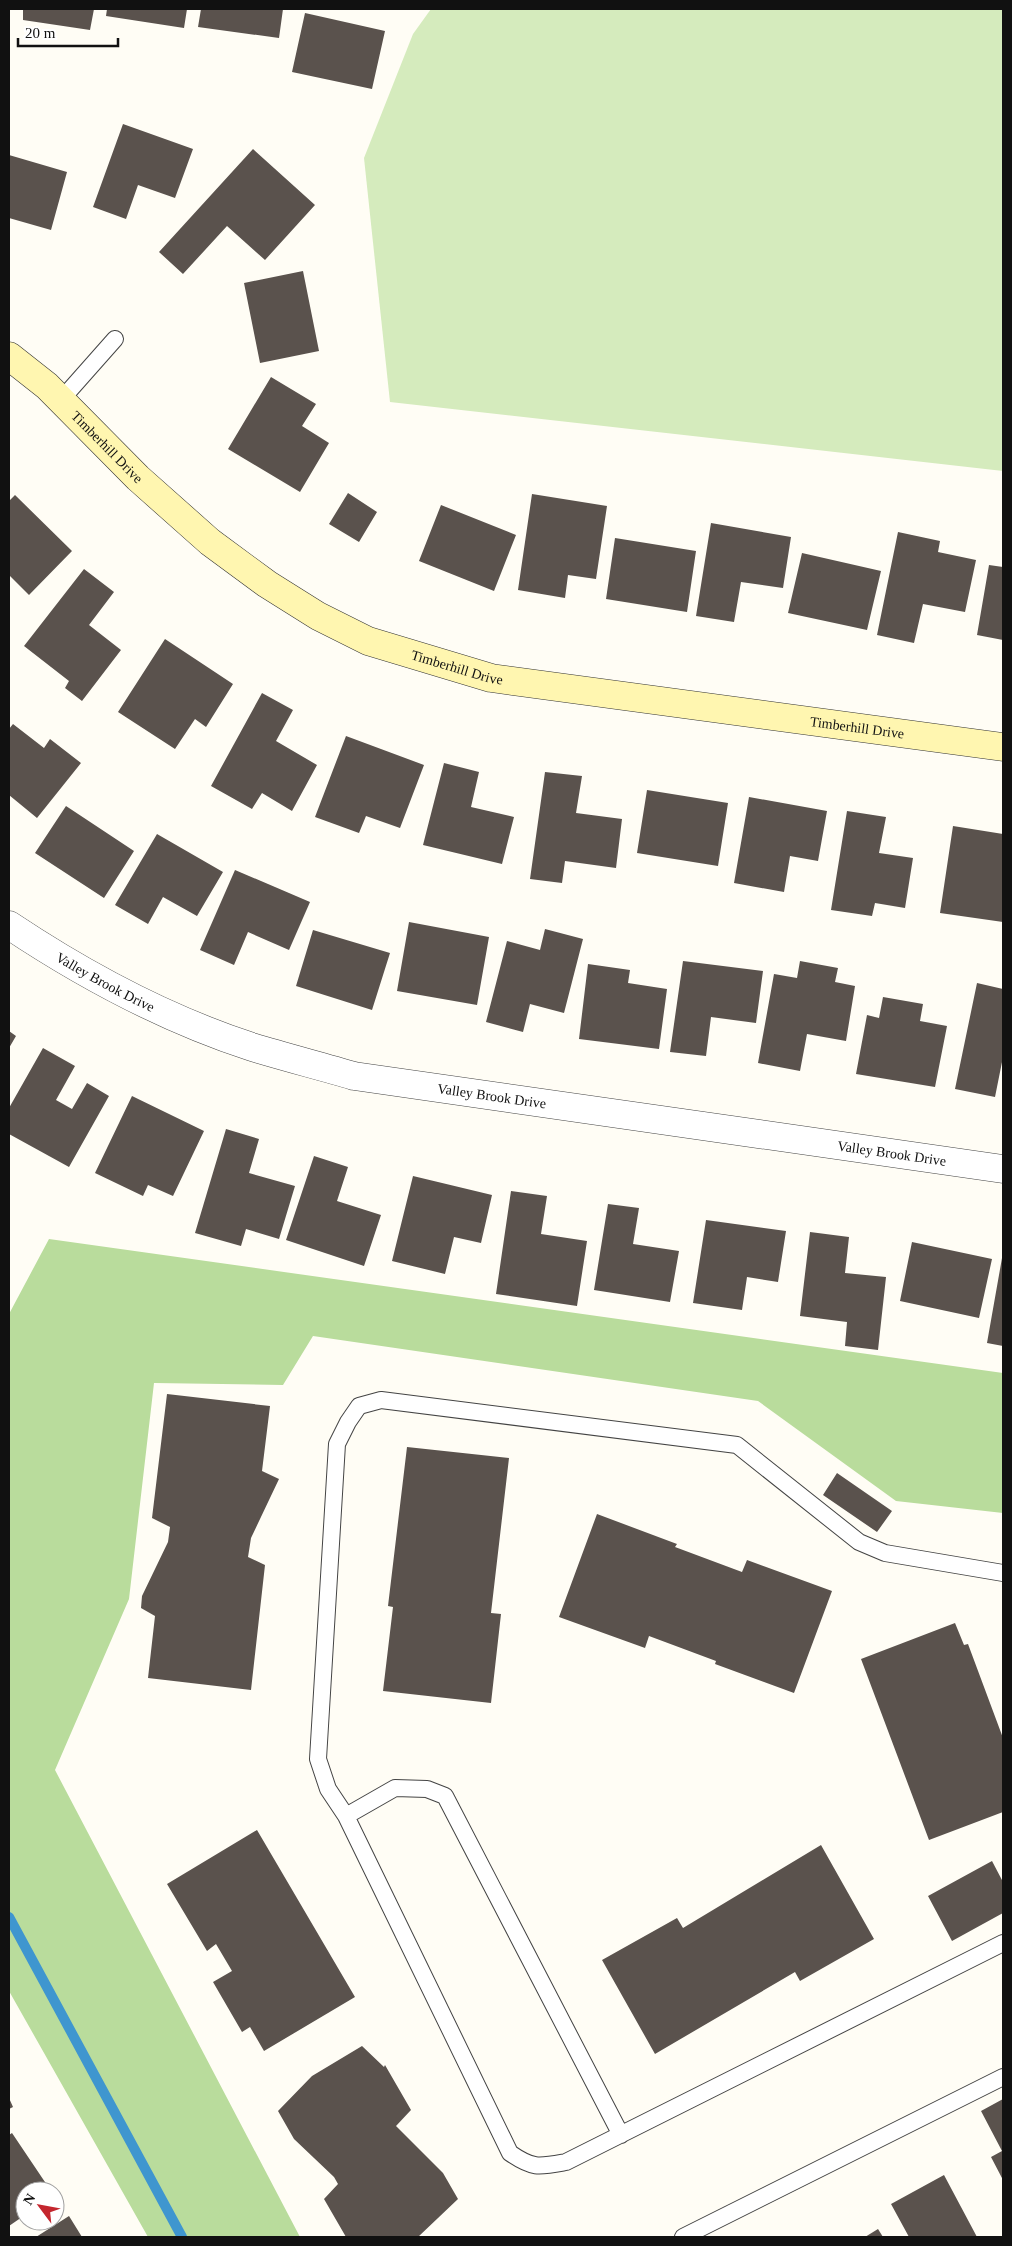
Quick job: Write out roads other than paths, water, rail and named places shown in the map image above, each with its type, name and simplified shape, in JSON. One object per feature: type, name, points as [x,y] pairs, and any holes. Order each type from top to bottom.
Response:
[{"type":"street","name":"Timberhill Drive","points":[[9,356],[61,400],[138,478],[210,542],[267,584],[318,616],[368,641],[490,678],[1003,747]]},
{"type":"street","name":"Valley Brook Drive","points":[[9,925],[56,956],[151,1006],[251,1046],[354,1076],[1003,1169]]},
{"type":"lane","points":[[61,400],[115,339]]},
{"type":"lane","points":[[1003,1573],[885,1553],[859,1542],[737,1445],[381,1400],[359,1406],[348,1422],[337,1444],[318,1759],[328,1789],[346,1816],[510,2153],[527,2165],[544,2166],[566,2162],[1003,1943]]},
{"type":"lane","points":[[346,1816],[395,1788],[427,1789],[445,1796],[621,2135]]},
{"type":"lane","points":[[683,2237],[1003,2077]]},
{"type":"waterway","points":[[9,1917],[182,2237]]}]
